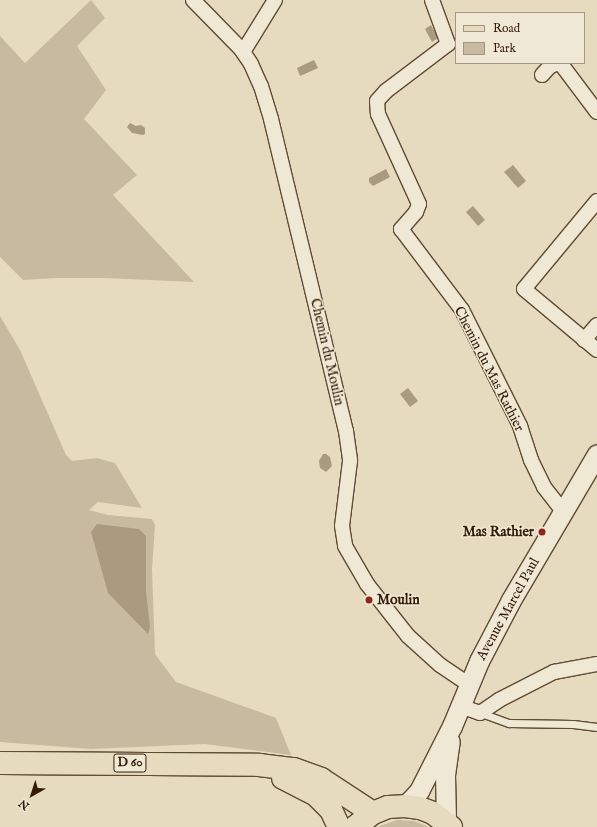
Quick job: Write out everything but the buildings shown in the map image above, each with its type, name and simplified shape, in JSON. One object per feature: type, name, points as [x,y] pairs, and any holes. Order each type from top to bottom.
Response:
[{"type":"main road","name":"Avenue Marcel Paul","points":[[405,806],[419,791],[452,726],[468,684],[511,600],[597,454]]},
{"type":"main road","name":"Avenue Marcel Paul","points":[[448,824],[445,775],[452,726]]},
{"type":"main road","name":"D 60","points":[[0,763],[259,765],[294,769],[321,779],[373,813]]},
{"type":"main road","name":"D 60","points":[[259,765],[315,794],[331,810],[339,827]]},
{"type":"main road","points":[[355,827],[373,813],[388,807],[405,806],[426,811],[448,824]]},
{"type":"street","name":"Chemin du Moulin","points":[[193,0],[243,52],[251,64],[261,86],[271,119],[346,431],[350,461],[342,526],[345,546],[367,584],[408,636],[440,665],[468,684]]},
{"type":"street","points":[[243,52],[275,0]]},
{"type":"street","name":"Chemin du Mas Rathier","points":[[432,0],[448,44],[386,91],[377,101],[378,114],[419,204],[416,212],[401,229],[462,310],[520,426],[531,460],[544,487],[563,511]]},
{"type":"street","points":[[542,75],[550,66],[561,64],[597,112]]},
{"type":"street","points":[[597,201],[524,289],[597,350]]},
{"type":"street","points":[[584,340],[597,325]]},
{"type":"street","points":[[460,706],[480,713],[499,700],[554,672],[597,664]]},
{"type":"lane","points":[[480,713],[509,723],[597,726]]},
{"type":"green space","points":[[91,0],[105,18],[77,46],[106,90],[84,119],[137,175],[113,195],[194,282],[105,278],[23,280],[0,257],[0,36],[25,63]]},
{"type":"green space","points":[[0,316],[20,350],[66,455],[72,461],[97,458],[115,463],[142,508],[98,502],[89,510],[108,515],[152,519],[155,525],[152,569],[155,654],[176,682],[276,718],[291,755],[205,744],[91,749],[0,742]]},
{"type":"green space","points":[[397,820],[414,821],[429,827],[377,827]]},
{"type":"shaded area","points":[[431,25],[438,38],[432,42],[425,29]]},
{"type":"shaded area","points":[[314,60],[318,68],[300,76],[297,68]]},
{"type":"shaded area","points":[[130,123],[136,126],[141,125],[145,128],[145,134],[132,133],[127,127]]},
{"type":"shaded area","points":[[513,165],[526,181],[518,188],[504,172]]},
{"type":"shaded area","points":[[386,169],[390,177],[373,186],[369,182],[369,178]]},
{"type":"shaded area","points":[[473,206],[485,220],[478,226],[466,212]]},
{"type":"shaded area","points":[[408,388],[418,401],[410,407],[400,394]]},
{"type":"shaded area","points":[[323,454],[330,457],[332,466],[326,472],[320,468],[319,461]]},
{"type":"shaded area","points":[[97,524],[139,529],[146,536],[146,591],[150,627],[148,634],[108,593],[91,532]]},
{"type":"place","name":"Mas Rathier","points":[[542,532]]},
{"type":"place","name":"Moulin","points":[[369,600]]}]
